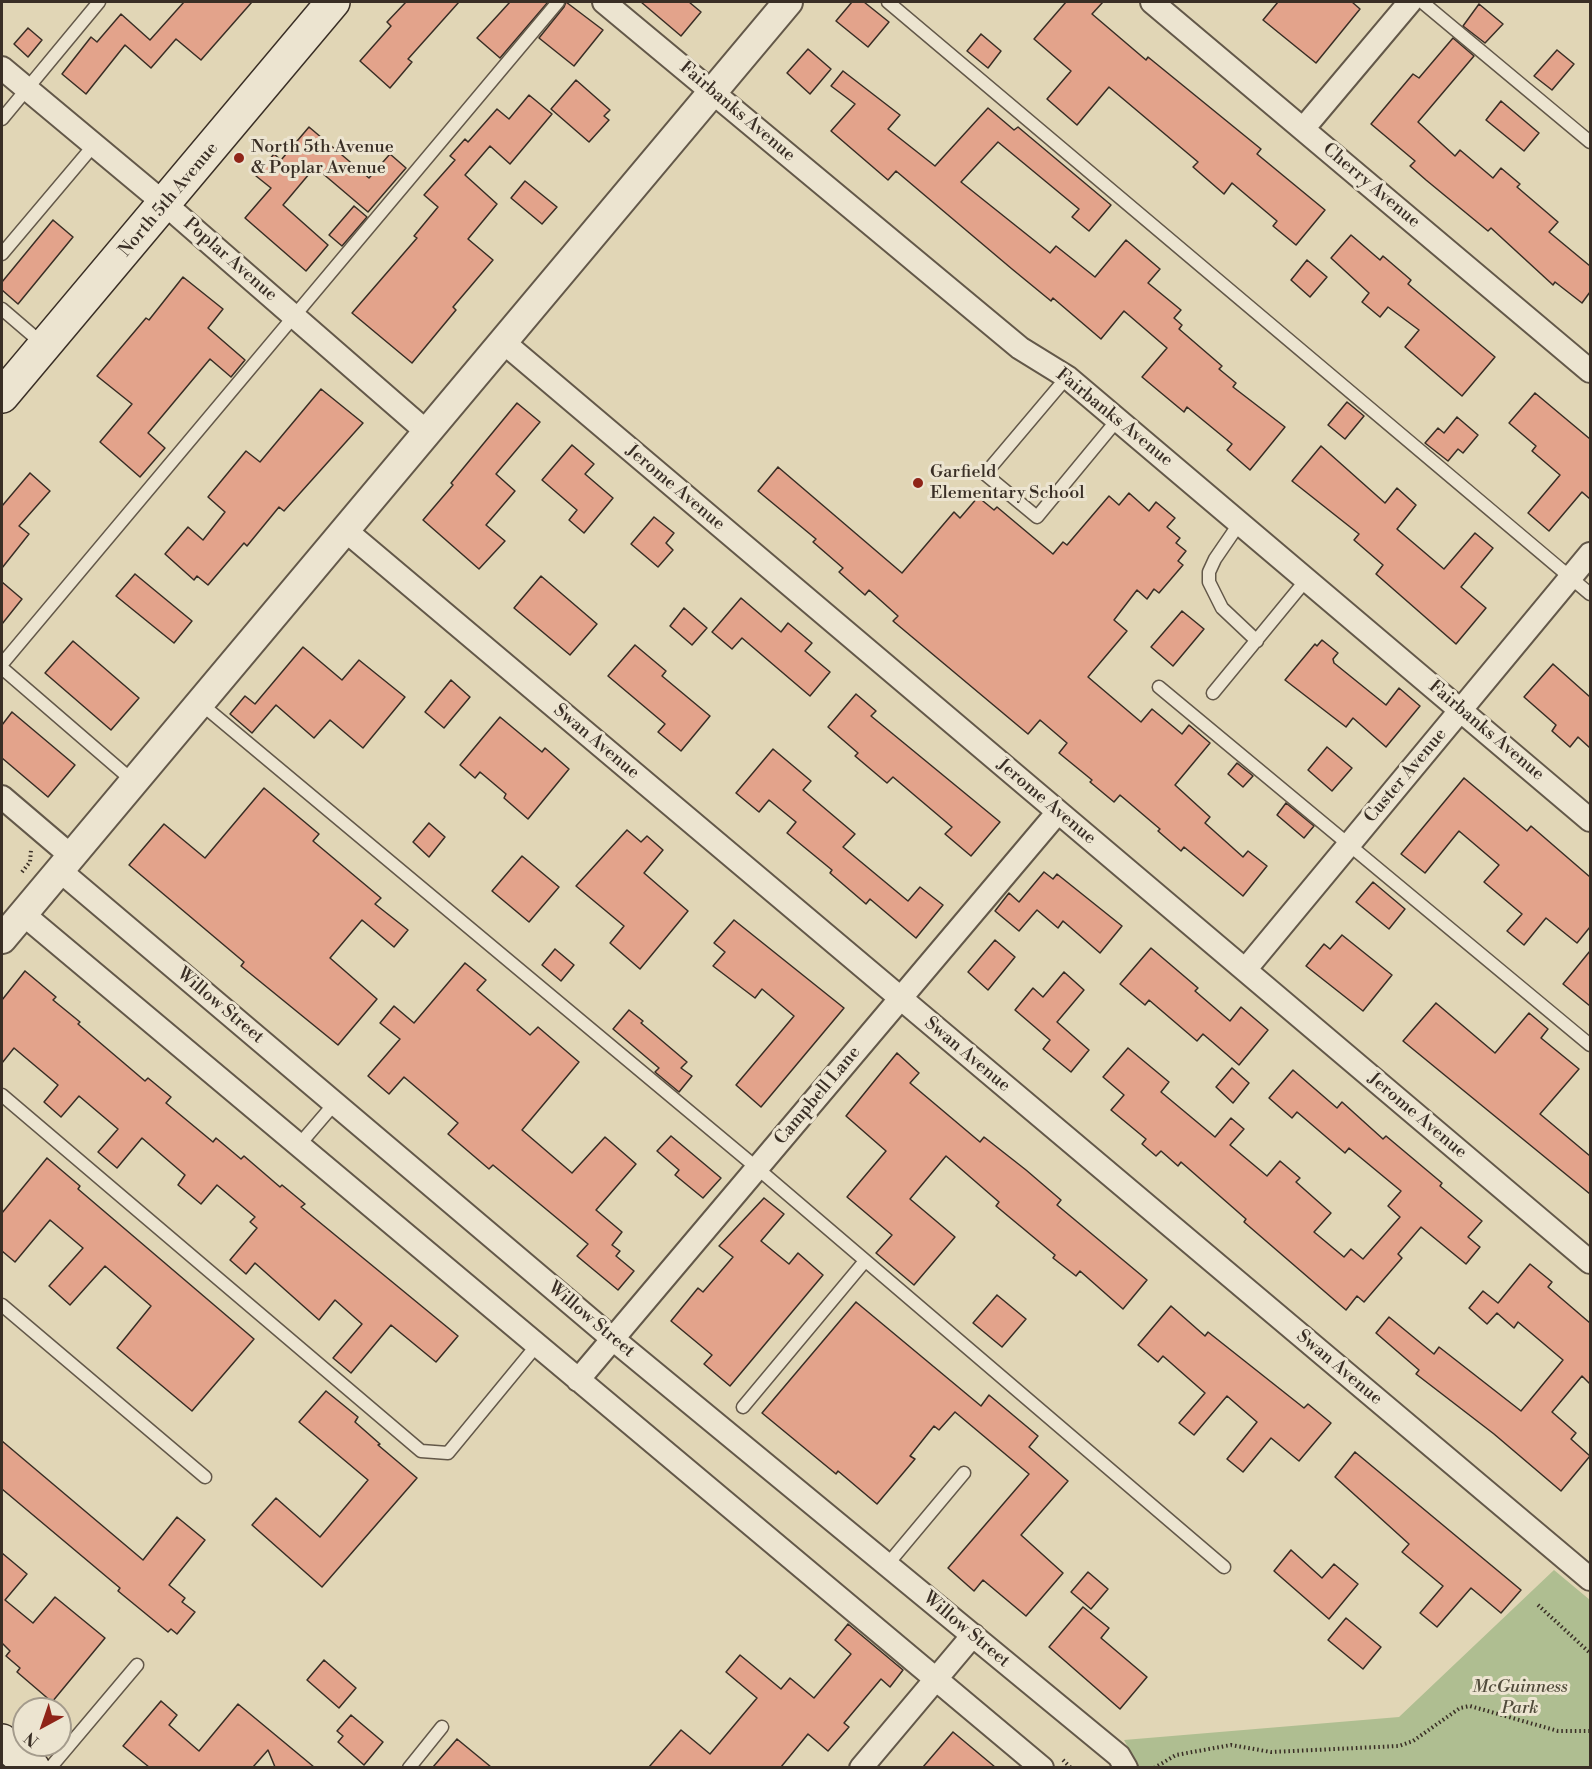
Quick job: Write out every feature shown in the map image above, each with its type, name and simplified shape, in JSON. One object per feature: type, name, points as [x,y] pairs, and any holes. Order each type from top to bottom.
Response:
[{"type":"main road","name":"North 5th Avenue","points":[[2,396],[333,2]]},
{"type":"main road","points":[[2,1741],[33,1767]]},
{"type":"street","name":"Fairbanks Avenue","points":[[604,2],[1020,348],[1067,377],[1118,419],[1590,820]]},
{"type":"street","points":[[2,939],[132,781],[428,433],[501,341],[788,2]]},
{"type":"street","name":"Cherry Avenue","points":[[1152,2],[1590,371]]},
{"type":"street","points":[[1303,129],[1410,2]]},
{"type":"street","name":"Poplar Avenue","points":[[2,68],[165,204],[428,433]]},
{"type":"street","name":"Jerome Avenue","points":[[501,341],[1590,1262]]},
{"type":"street","name":"Swan Avenue","points":[[345,530],[1590,1580]]},
{"type":"street","name":"Custer Avenue","points":[[1245,970],[1590,554]]},
{"type":"street","name":"Willow Street","points":[[2,796],[64,862],[335,1103],[613,1339],[1119,1756],[1126,1767]]},
{"type":"street","name":"Campbell Lane","points":[[578,1380],[1058,812]]},
{"type":"street","points":[[23,914],[1042,1767]]},
{"type":"street","points":[[861,1767],[973,1635]]},
{"type":"lane","points":[[2,119],[99,2]]},
{"type":"lane","points":[[132,781],[2,666],[293,315],[558,2]]},
{"type":"lane","points":[[888,2],[1590,594]]},
{"type":"lane","points":[[1422,2],[1590,142]]},
{"type":"lane","points":[[2,254],[94,145]]},
{"type":"lane","points":[[2,309],[44,346]]},
{"type":"lane","points":[[1067,377],[986,474],[1037,517],[1118,419]]},
{"type":"lane","points":[[1239,524],[1215,559],[1209,572],[1209,582],[1230,618],[1257,641]]},
{"type":"lane","points":[[1213,693],[1306,580]]},
{"type":"lane","points":[[1159,687],[1590,1045]]},
{"type":"lane","points":[[199,703],[757,1168],[1224,1567]]},
{"type":"lane","points":[[2,1095],[421,1451],[448,1453],[537,1346]]},
{"type":"lane","points":[[299,1145],[335,1103]]},
{"type":"lane","points":[[743,1407],[865,1261]]},
{"type":"lane","points":[[2,1305],[205,1477]]},
{"type":"lane","points":[[887,1565],[964,1473]]},
{"type":"lane","points":[[50,1767],[137,1665]]},
{"type":"lane","points":[[409,1767],[442,1727]]},
{"type":"path","points":[[1538,1605],[1590,1651]]},
{"type":"path","points":[[1154,1767],[1176,1755],[1232,1745],[1271,1752],[1399,1746],[1413,1741],[1460,1708],[1470,1706],[1557,1731],[1590,1731]]},
{"type":"green space","name":"McGuinness Park","points":[[1554,1570],[1590,1600],[1590,1767],[1139,1767],[1124,1740],[1399,1717]]},
{"type":"building","points":[[184,2],[252,2],[201,60],[176,39],[151,68],[125,45],[86,94],[62,74],[91,37],[97,42],[121,14],[150,40]]},
{"type":"building","points":[[406,2],[459,2],[408,59],[412,62],[390,88],[360,61],[391,26],[387,22]]},
{"type":"building","points":[[510,2],[548,2],[500,58],[477,38]]},
{"type":"building","points":[[566,2],[603,30],[574,66],[539,38]]},
{"type":"building","points":[[641,2],[689,2],[701,12],[681,36]]},
{"type":"building","points":[[852,2],[864,2],[889,22],[868,47],[836,21]]},
{"type":"building","points":[[1066,2],[1103,2],[1092,14],[1146,60],[1148,57],[1261,149],[1257,154],[1325,210],[1296,245],[1273,226],[1277,221],[1232,183],[1224,194],[1193,167],[1198,162],[1109,87],[1077,125],[1047,99],[1071,71],[1034,39]]},
{"type":"building","points":[[1278,2],[1352,2],[1360,9],[1316,63],[1263,20]]},
{"type":"building","points":[[1479,4],[1503,24],[1485,43],[1463,26]]},
{"type":"building","points":[[28,28],[42,40],[28,57],[14,44]]},
{"type":"building","points":[[981,34],[1001,51],[988,68],[967,51]]},
{"type":"building","points":[[1453,38],[1474,56],[1418,122],[1455,156],[1460,150],[1493,178],[1501,168],[1520,184],[1517,187],[1558,222],[1549,232],[1590,266],[1590,292],[1582,303],[1555,282],[1553,285],[1491,228],[1488,231],[1426,180],[1410,166],[1415,161],[1371,124],[1413,74],[1419,78]]},
{"type":"building","points":[[808,49],[831,69],[810,94],[787,73]]},
{"type":"building","points":[[1557,50],[1574,64],[1552,90],[1534,76]]},
{"type":"building","points":[[843,71],[900,115],[888,129],[935,166],[988,108],[1014,130],[1018,127],[1111,205],[1089,231],[1072,217],[1079,209],[998,142],[961,182],[1050,253],[1056,246],[1095,277],[1126,240],[1160,269],[1148,283],[1181,310],[1174,318],[1182,325],[1179,329],[1222,366],[1219,369],[1236,383],[1233,387],[1285,427],[1250,470],[1227,450],[1232,444],[1187,407],[1184,412],[1142,377],[1167,348],[1124,311],[1101,339],[1053,298],[1051,301],[896,171],[888,180],[831,131],[855,104],[831,86]]},
{"type":"building","points":[[576,80],[610,110],[604,116],[609,120],[589,142],[551,109]]},
{"type":"building","points":[[529,95],[552,114],[510,164],[490,146],[465,175],[497,204],[468,239],[493,260],[453,307],[456,310],[412,363],[352,313],[417,238],[414,236],[438,207],[424,195],[455,160],[450,156],[465,139],[468,142],[497,109],[509,119]]},
{"type":"building","points":[[1501,101],[1539,133],[1524,151],[1486,120]]},
{"type":"building","points":[[309,127],[369,178],[390,154],[406,168],[368,212],[315,167],[283,205],[328,245],[306,271],[245,218],[271,188],[256,176],[274,154],[281,160]]},
{"type":"building","points":[[525,181],[557,207],[542,224],[511,198]]},
{"type":"building","points":[[354,206],[367,217],[342,246],[329,235]]},
{"type":"building","points":[[53,220],[73,237],[18,304],[2,290],[2,282]]},
{"type":"building","points":[[1351,235],[1380,260],[1383,256],[1411,280],[1408,284],[1495,357],[1462,396],[1405,347],[1419,330],[1388,307],[1380,317],[1362,302],[1369,293],[1331,258]]},
{"type":"building","points":[[1307,260],[1327,277],[1310,297],[1291,280]]},
{"type":"building","points":[[183,277],[223,309],[208,328],[245,360],[231,377],[210,359],[148,433],[165,448],[140,477],[100,442],[132,404],[97,376],[146,318],[149,320]]},
{"type":"building","points":[[321,389],[363,423],[284,511],[279,507],[247,546],[244,543],[208,585],[197,576],[194,580],[165,554],[188,527],[203,540],[225,512],[208,497],[246,451],[260,462]]},
{"type":"building","points":[[1535,393],[1590,439],[1590,499],[1582,492],[1549,531],[1528,513],[1560,475],[1532,451],[1536,446],[1509,423]]},
{"type":"building","points":[[1347,402],[1364,416],[1345,439],[1328,425]]},
{"type":"building","points":[[517,403],[540,422],[496,474],[515,491],[486,525],[505,541],[479,569],[423,520]]},
{"type":"building","points":[[1457,417],[1478,435],[1463,453],[1458,449],[1448,461],[1425,443],[1438,428],[1444,433]]},
{"type":"building","points":[[572,445],[594,464],[585,474],[613,498],[584,533],[569,520],[577,510],[542,480]]},
{"type":"building","points":[[1321,446],[1385,503],[1397,488],[1416,505],[1397,529],[1444,569],[1475,533],[1493,548],[1461,587],[1486,608],[1456,644],[1376,574],[1383,565],[1354,540],[1359,534],[1292,481]]},
{"type":"building","points":[[778,467],[902,573],[954,512],[960,518],[978,497],[994,510],[997,507],[1053,554],[1063,542],[1067,545],[1109,496],[1119,505],[1129,493],[1149,511],[1156,502],[1175,518],[1167,527],[1180,538],[1176,543],[1186,551],[1178,561],[1183,565],[1159,593],[1154,589],[1147,599],[1137,590],[1114,620],[1127,631],[1088,677],[1141,722],[1152,709],[1182,734],[1189,725],[1210,743],[1175,785],[1210,817],[1205,823],[1243,857],[1248,851],[1267,866],[1243,896],[1184,847],[1181,851],[1158,831],[1160,829],[1120,795],[1114,802],[1090,782],[1092,780],[1059,753],[1067,743],[1040,720],[1028,734],[893,621],[898,616],[869,590],[865,595],[839,572],[843,568],[813,542],[816,539],[758,491]]},
{"type":"building","points":[[30,473],[50,491],[19,526],[29,534],[2,568],[2,506]]},
{"type":"building","points":[[654,517],[674,533],[666,543],[673,550],[658,567],[631,544]]},
{"type":"building","points":[[135,574],[192,621],[174,643],[116,596]]},
{"type":"building","points":[[541,576],[597,624],[570,655],[514,608]]},
{"type":"building","points":[[2,582],[22,599],[2,624]]},
{"type":"building","points":[[741,598],[781,632],[788,623],[812,643],[805,651],[830,672],[810,696],[742,638],[732,649],[712,632]]},
{"type":"building","points":[[684,608],[707,628],[692,645],[670,626]]},
{"type":"building","points":[[1182,611],[1204,629],[1173,666],[1151,647]]},
{"type":"building","points":[[1322,640],[1338,653],[1333,659],[1334,663],[1386,705],[1399,688],[1420,706],[1386,747],[1353,718],[1346,727],[1285,680],[1315,644],[1317,646]]},
{"type":"building","points":[[73,641],[139,698],[111,730],[45,673]]},
{"type":"building","points":[[635,645],[666,671],[662,676],[710,716],[681,751],[658,732],[665,724],[608,676]]},
{"type":"building","points":[[303,647],[342,680],[359,660],[405,697],[363,748],[330,720],[314,738],[276,705],[252,733],[230,714],[245,696],[255,704]]},
{"type":"building","points":[[1553,664],[1590,697],[1590,748],[1578,737],[1570,747],[1552,731],[1556,725],[1524,697]]},
{"type":"building","points":[[451,680],[470,697],[444,728],[425,712]]},
{"type":"building","points":[[856,694],[876,711],[871,716],[1000,822],[971,856],[945,834],[952,827],[893,777],[887,783],[855,756],[858,753],[828,727]]},
{"type":"building","points":[[12,712],[75,765],[48,797],[2,758],[2,725]]},
{"type":"building","points":[[500,717],[542,752],[545,748],[569,769],[528,819],[504,798],[506,794],[480,772],[475,778],[460,765]]},
{"type":"building","points":[[1327,747],[1352,768],[1332,791],[1308,770]]},
{"type":"building","points":[[773,749],[811,781],[803,790],[855,834],[843,847],[908,901],[920,887],[943,905],[916,938],[870,899],[866,904],[830,873],[832,870],[787,833],[796,822],[769,800],[759,812],[736,793]]},
{"type":"building","points":[[1237,763],[1253,776],[1243,787],[1228,774]]},
{"type":"building","points":[[1464,778],[1527,831],[1531,826],[1590,877],[1590,927],[1577,943],[1546,918],[1524,945],[1507,931],[1522,914],[1484,882],[1499,865],[1459,831],[1425,873],[1401,854]]},
{"type":"building","points":[[264,788],[319,834],[313,841],[381,898],[375,904],[408,930],[394,947],[362,920],[330,958],[377,999],[338,1045],[241,966],[244,962],[129,865],[164,824],[205,858]]},
{"type":"building","points":[[1286,803],[1314,826],[1304,838],[1277,815]]},
{"type":"building","points":[[429,823],[445,837],[429,857],[413,842]]},
{"type":"building","points":[[627,830],[641,842],[647,836],[663,850],[644,873],[688,911],[640,969],[610,943],[624,926],[576,886]]},
{"type":"building","points":[[522,856],[559,887],[529,922],[492,891]]},
{"type":"building","points":[[1044,872],[1053,879],[1057,874],[1122,926],[1100,953],[1063,921],[1058,928],[1037,910],[1019,931],[995,911],[1009,893],[1019,902]]},
{"type":"building","points":[[1373,882],[1405,909],[1389,929],[1356,902]]},
{"type":"building","points":[[734,920],[844,1008],[761,1107],[736,1085],[794,1016],[762,989],[755,998],[713,966],[725,952],[714,943]]},
{"type":"building","points":[[1342,935],[1392,975],[1363,1011],[1306,966],[1324,944],[1330,949]]},
{"type":"building","points":[[995,940],[1015,957],[988,990],[968,972]]},
{"type":"building","points":[[1151,948],[1198,988],[1195,991],[1230,1021],[1241,1007],[1268,1030],[1239,1065],[1203,1034],[1197,1041],[1149,1000],[1145,1005],[1120,984]]},
{"type":"building","points":[[555,949],[574,965],[561,981],[542,965]]},
{"type":"building","points":[[1590,951],[1590,1006],[1563,984]]},
{"type":"building","points":[[465,963],[486,980],[477,990],[530,1035],[538,1027],[579,1062],[522,1130],[572,1173],[605,1137],[636,1164],[596,1210],[622,1232],[612,1245],[620,1251],[616,1256],[634,1271],[618,1290],[577,1256],[588,1244],[493,1165],[489,1169],[448,1134],[458,1123],[404,1077],[389,1094],[368,1076],[400,1039],[380,1023],[394,1006],[414,1023]]},
{"type":"building","points":[[25,971],[56,997],[53,1000],[80,1022],[78,1024],[145,1081],[148,1078],[171,1097],[166,1103],[213,1142],[216,1138],[241,1159],[244,1156],[280,1187],[282,1185],[305,1204],[301,1207],[458,1336],[436,1362],[391,1325],[351,1373],[333,1358],[362,1324],[335,1300],[319,1320],[255,1263],[246,1274],[230,1260],[257,1228],[250,1222],[255,1217],[217,1185],[201,1204],[178,1185],[185,1175],[142,1138],[117,1168],[98,1152],[118,1129],[79,1096],[61,1117],[44,1102],[58,1085],[14,1048],[2,1063],[2,1000]]},
{"type":"building","points":[[1064,972],[1084,990],[1057,1022],[1089,1050],[1071,1072],[1043,1049],[1050,1040],[1015,1010],[1033,988],[1043,997]]},
{"type":"building","points":[[1436,1003],[1495,1053],[1529,1013],[1548,1029],[1541,1038],[1579,1069],[1540,1114],[1590,1156],[1590,1194],[1403,1041]]},
{"type":"building","points":[[629,1010],[687,1062],[681,1068],[692,1076],[679,1092],[655,1072],[659,1068],[613,1029]]},
{"type":"building","points":[[1128,1048],[1169,1082],[1161,1092],[1215,1137],[1231,1118],[1244,1129],[1230,1145],[1267,1176],[1280,1161],[1300,1178],[1296,1182],[1331,1213],[1314,1232],[1344,1257],[1351,1249],[1363,1259],[1400,1217],[1388,1206],[1401,1191],[1349,1148],[1345,1153],[1297,1112],[1292,1118],[1269,1098],[1293,1070],[1337,1108],[1342,1102],[1383,1139],[1386,1136],[1442,1183],[1440,1186],[1482,1221],[1468,1237],[1480,1247],[1466,1264],[1421,1227],[1398,1254],[1402,1258],[1364,1302],[1357,1296],[1346,1310],[1244,1222],[1246,1219],[1181,1162],[1178,1166],[1161,1151],[1156,1156],[1142,1144],[1146,1139],[1111,1110],[1124,1095],[1103,1077]]},
{"type":"building","points":[[897,1053],[919,1073],[910,1083],[980,1142],[984,1137],[1026,1170],[1061,1200],[1057,1205],[1147,1280],[1123,1309],[1080,1271],[1076,1276],[1053,1258],[1055,1255],[996,1206],[999,1202],[946,1156],[910,1199],[955,1237],[914,1285],[876,1253],[892,1235],[847,1197],[886,1151],[846,1116]]},
{"type":"building","points":[[1232,1068],[1249,1083],[1233,1103],[1216,1087]]},
{"type":"building","points":[[671,1136],[721,1178],[703,1198],[675,1175],[679,1170],[657,1151]]},
{"type":"building","points":[[47,1158],[80,1186],[78,1189],[254,1339],[192,1411],[117,1348],[151,1306],[105,1266],[70,1305],[49,1286],[83,1248],[50,1220],[15,1262],[2,1251],[2,1213]]},
{"type":"building","points":[[764,1198],[784,1214],[761,1241],[789,1264],[798,1253],[823,1275],[730,1386],[704,1364],[712,1355],[671,1321],[698,1288],[703,1292],[733,1257],[719,1246]]},
{"type":"building","points":[[1530,1264],[1552,1282],[1548,1287],[1590,1323],[1590,1384],[1582,1376],[1552,1412],[1576,1433],[1571,1439],[1590,1456],[1561,1491],[1494,1434],[1416,1374],[1419,1370],[1376,1333],[1389,1317],[1434,1354],[1439,1347],[1521,1411],[1563,1360],[1518,1322],[1514,1328],[1497,1313],[1487,1324],[1469,1308],[1483,1291],[1498,1303]]},
{"type":"building","points":[[997,1295],[1026,1319],[1002,1347],[973,1323]]},
{"type":"building","points":[[856,1302],[981,1406],[989,1395],[1038,1436],[1029,1447],[1068,1481],[1021,1535],[1063,1573],[1026,1616],[983,1580],[974,1591],[948,1568],[1029,1474],[955,1412],[939,1430],[934,1426],[910,1456],[915,1459],[877,1504],[838,1471],[836,1474],[762,1413]]},
{"type":"building","points":[[1171,1306],[1205,1336],[1208,1332],[1304,1408],[1308,1404],[1331,1423],[1299,1461],[1271,1438],[1243,1472],[1227,1459],[1257,1422],[1227,1396],[1194,1435],[1179,1423],[1205,1393],[1163,1356],[1158,1362],[1138,1345]]},
{"type":"building","points":[[326,1391],[358,1417],[355,1422],[417,1478],[322,1587],[252,1525],[276,1498],[320,1537],[368,1480],[299,1422]]},
{"type":"building","points":[[2,1441],[143,1560],[177,1517],[205,1540],[169,1585],[185,1598],[182,1602],[195,1612],[177,1634],[171,1629],[168,1632],[118,1591],[120,1588],[2,1489]]},
{"type":"building","points":[[1355,1452],[1521,1590],[1501,1613],[1471,1588],[1437,1627],[1420,1613],[1443,1586],[1402,1552],[1409,1544],[1335,1477]]},
{"type":"building","points":[[1291,1550],[1322,1578],[1334,1564],[1358,1584],[1329,1619],[1274,1571]]},
{"type":"building","points":[[2,1553],[27,1574],[5,1600],[33,1623],[55,1597],[105,1638],[56,1697],[46,1697],[17,1672],[20,1668],[6,1656],[10,1651],[2,1643]]},
{"type":"building","points":[[1088,1572],[1108,1589],[1091,1609],[1071,1592]]},
{"type":"building","points":[[1083,1607],[1109,1628],[1101,1638],[1147,1677],[1120,1709],[1049,1647]]},
{"type":"building","points":[[1346,1618],[1381,1647],[1363,1669],[1328,1640]]},
{"type":"building","points":[[848,1624],[903,1670],[890,1687],[881,1679],[844,1723],[849,1727],[828,1751],[808,1734],[781,1767],[649,1767],[681,1730],[710,1754],[757,1698],[726,1672],[740,1655],[781,1689],[790,1678],[814,1698],[851,1654],[835,1640]]},
{"type":"building","points":[[324,1660],[356,1688],[339,1708],[307,1680]]},
{"type":"building","points":[[161,1701],[177,1715],[169,1725],[199,1751],[238,1704],[314,1767],[275,1767],[268,1750],[253,1767],[149,1767],[123,1746]]},
{"type":"building","points":[[351,1715],[383,1742],[364,1765],[338,1742],[343,1736],[337,1731]]},
{"type":"building","points":[[953,1732],[995,1767],[923,1767]]},
{"type":"building","points":[[457,1739],[491,1767],[433,1767]]},
{"type":"place","name":"North 5th Avenue & Poplar Avenue","points":[[239,158]]},
{"type":"place","name":"Garfield Elementary School","points":[[918,483]]}]
